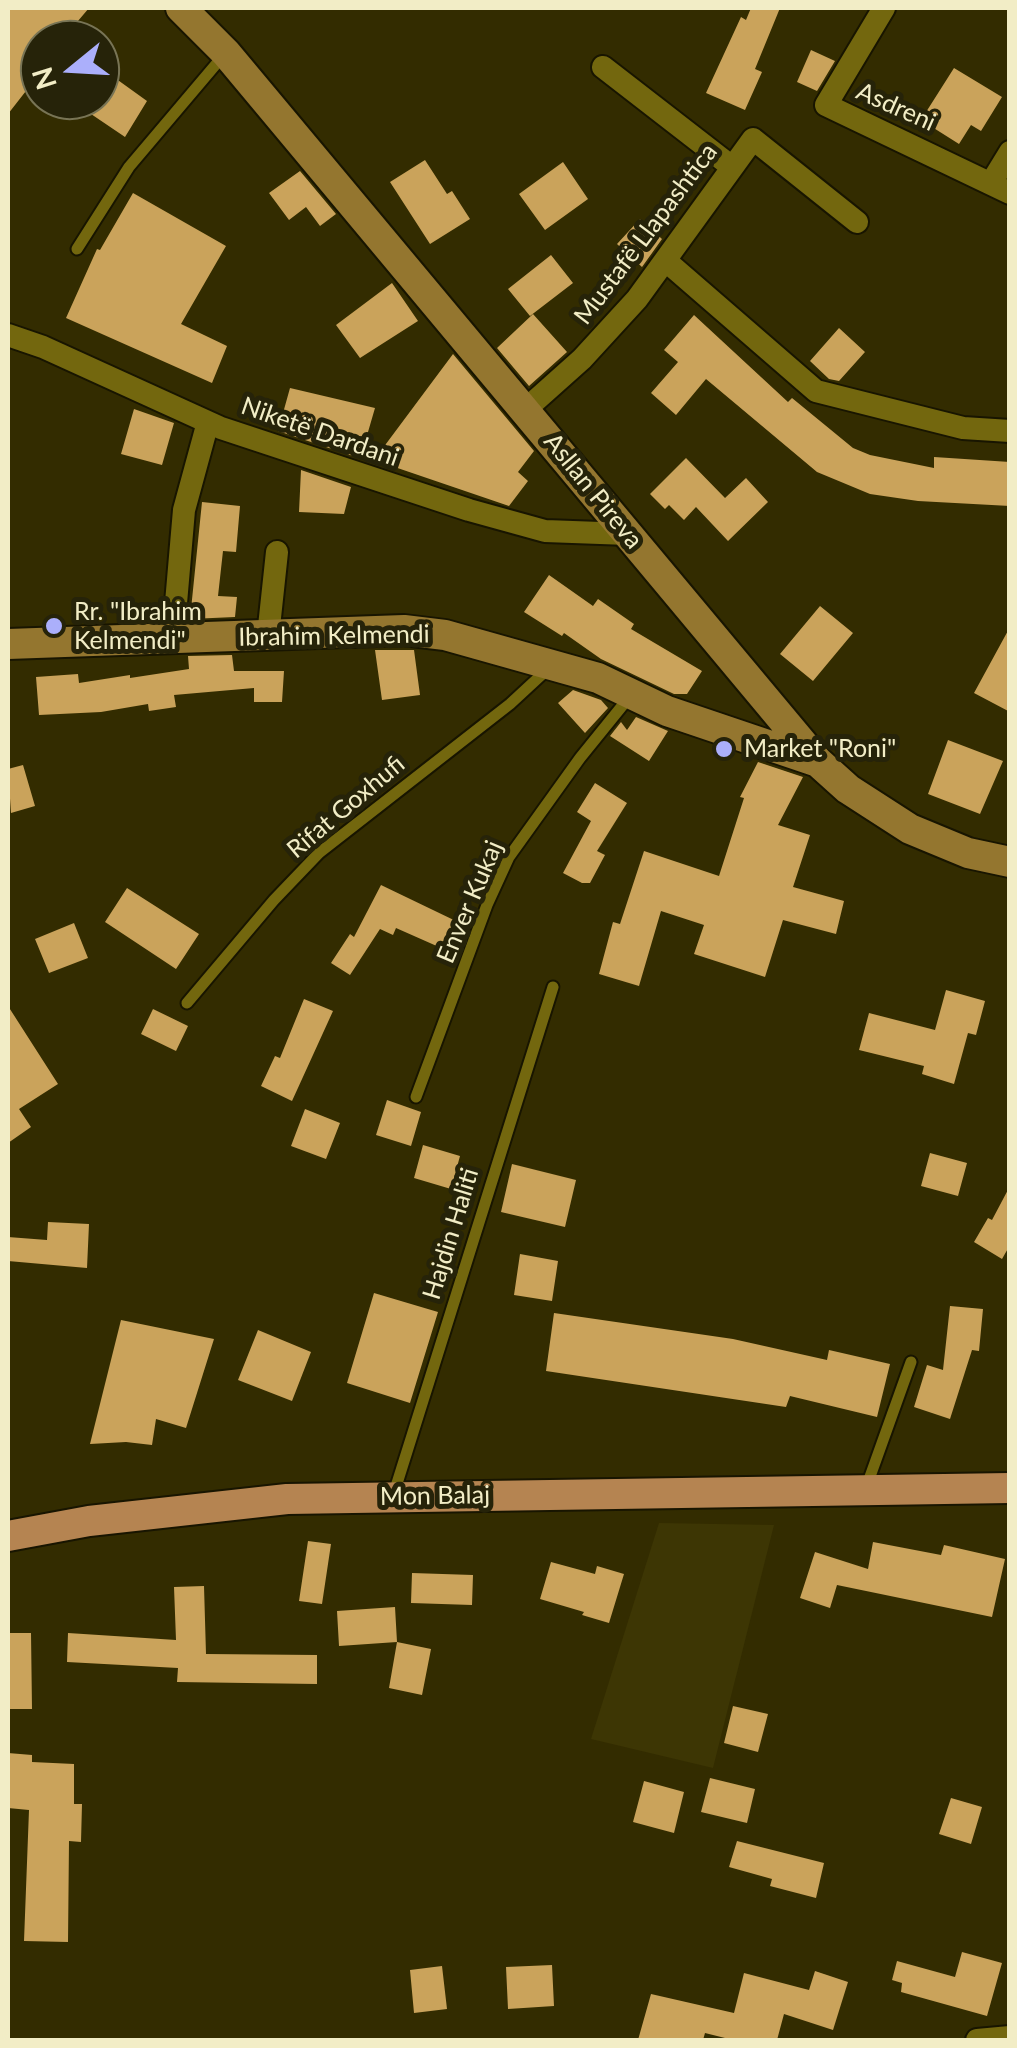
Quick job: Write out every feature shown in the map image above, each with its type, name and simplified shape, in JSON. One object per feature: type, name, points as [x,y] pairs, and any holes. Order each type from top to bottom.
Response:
[{"type":"main road","name":"Mon Balaj","points":[[8,1536],[172,1510],[287,1500],[1010,1488]]},
{"type":"street","name":"Asllan Pireva","points":[[180,8],[226,52],[818,762],[848,789],[910,829],[968,853],[1010,862]]},
{"type":"street","name":"Asdreni","points":[[884,8],[826,105],[1000,188],[1010,152]]},
{"type":"street","points":[[603,66],[732,167]]},
{"type":"street","name":"Mustafë Llapashtica","points":[[526,409],[614,326],[753,139],[856,222]]},
{"type":"street","points":[[666,261],[816,391],[963,428],[1010,431]]},
{"type":"street","name":"Niketë Dardani","points":[[8,335],[43,346],[208,422],[512,523],[545,531],[628,534]]},
{"type":"street","points":[[173,638],[184,510],[208,422]]},
{"type":"street","points":[[268,636],[278,552]]},
{"type":"street","name":"Ibrahim Kelmendi","points":[[8,644],[404,630],[445,636],[598,678],[698,723],[818,762]]},
{"type":"street","points":[[977,2040],[1010,2036]]},
{"type":"lane","points":[[77,248],[139,154],[226,52]]},
{"type":"lane","name":"Rifat Goxhufi","points":[[187,1004],[319,853],[510,704],[553,664]]},
{"type":"lane","name":"Enver Kukaj","points":[[416,1097],[487,905],[510,857],[580,758],[631,695]]},
{"type":"lane","name":"Hajdin Haliti","points":[[393,1496],[553,986]]},
{"type":"lane","points":[[866,1490],[910,1362]]},
{"type":"shaded area","points":[[659,1523],[774,1525],[713,1768],[591,1739]]},
{"type":"building","points":[[8,8],[89,8],[79,20],[20,20],[20,99],[8,114]]},
{"type":"building","points":[[751,8],[780,8],[755,69],[762,72],[745,110],[706,93],[741,17],[746,20]]},
{"type":"building","points":[[811,50],[835,61],[817,91],[797,82]]},
{"type":"building","points":[[954,68],[1002,97],[981,131],[971,125],[959,144],[921,120]]},
{"type":"building","points":[[120,82],[147,101],[125,137],[100,120],[120,120]]},
{"type":"building","points":[[425,160],[447,194],[452,191],[470,219],[430,244],[390,182]]},
{"type":"building","points":[[563,162],[588,199],[545,230],[519,194]]},
{"type":"building","points":[[300,171],[336,214],[320,226],[306,207],[289,220],[269,193]]},
{"type":"building","points":[[133,193],[226,246],[181,324],[227,346],[212,383],[66,318],[97,249],[100,250]]},
{"type":"building","points":[[640,219],[662,239],[642,267],[617,244]]},
{"type":"building","points":[[551,255],[573,283],[530,316],[508,289]]},
{"type":"building","points":[[392,283],[418,321],[360,358],[336,325]]},
{"type":"building","points":[[533,314],[567,352],[529,386],[497,348]]},
{"type":"building","points":[[694,315],[788,402],[792,398],[853,448],[934,468],[934,457],[1010,462],[1010,506],[870,494],[817,472],[706,379],[676,415],[651,393],[678,362],[664,350]]},
{"type":"building","points":[[839,328],[865,352],[839,381],[829,379],[810,361]]},
{"type":"building","points":[[453,354],[534,451],[518,472],[528,481],[509,506],[374,460]]},
{"type":"building","points":[[290,388],[375,408],[361,456],[278,431]]},
{"type":"building","points":[[134,409],[174,423],[162,465],[121,454]]},
{"type":"building","points":[[686,458],[725,498],[746,478],[768,502],[728,541],[696,507],[684,520],[650,494]]},
{"type":"building","points":[[301,470],[351,487],[344,514],[299,512]]},
{"type":"building","points":[[202,502],[240,506],[236,552],[223,551],[218,596],[237,597],[235,617],[190,619]]},
{"type":"building","points":[[549,575],[593,606],[598,599],[634,624],[631,629],[702,671],[687,694],[674,694],[601,659],[524,612]]},
{"type":"building","points":[[820,606],[853,633],[813,681],[780,654]]},
{"type":"building","points":[[1010,627],[1010,712],[974,693]]},
{"type":"building","points":[[375,650],[414,650],[420,695],[382,700]]},
{"type":"building","points":[[232,655],[234,671],[284,671],[282,702],[254,702],[254,688],[174,695],[176,707],[149,711],[148,704],[101,712],[39,715],[36,677],[78,674],[79,683],[130,678],[189,669],[188,656]]},
{"type":"building","points":[[573,690],[601,700],[608,708],[585,733],[558,703]]},
{"type":"building","points":[[636,717],[668,731],[649,761],[610,736],[621,722],[627,730]]},
{"type":"building","points":[[948,740],[1003,761],[980,814],[928,794]]},
{"type":"building","points":[[758,762],[803,777],[778,825],[810,835],[793,887],[844,901],[836,934],[783,920],[765,977],[694,954],[704,925],[661,911],[639,986],[599,974],[613,922],[620,924],[644,851],[719,876],[744,798],[740,797]]},
{"type":"building","points":[[23,765],[35,806],[11,813],[8,769]]},
{"type":"building","points":[[595,783],[627,803],[597,851],[605,855],[590,883],[582,883],[563,873],[591,821],[577,812]]},
{"type":"building","points":[[381,885],[460,923],[448,951],[396,928],[393,935],[380,929],[350,975],[331,963],[350,934],[354,937]]},
{"type":"building","points":[[127,888],[199,934],[176,969],[105,922]]},
{"type":"building","points":[[74,923],[88,958],[49,973],[35,939]]},
{"type":"building","points":[[946,990],[985,1001],[976,1035],[968,1033],[954,1084],[922,1074],[924,1066],[859,1050],[869,1013],[935,1030]]},
{"type":"building","points":[[304,999],[333,1011],[292,1101],[261,1086],[275,1056],[280,1058]]},
{"type":"building","points":[[8,1006],[58,1084],[19,1109],[31,1127],[8,1143]]},
{"type":"building","points":[[153,1009],[188,1026],[176,1051],[141,1034]]},
{"type":"building","points":[[387,1100],[421,1112],[411,1146],[376,1135]]},
{"type":"building","points":[[305,1109],[340,1123],[326,1159],[291,1146]]},
{"type":"building","points":[[423,1145],[460,1156],[451,1189],[414,1178]]},
{"type":"building","points":[[930,1153],[967,1163],[958,1196],[921,1186]]},
{"type":"building","points":[[512,1164],[576,1180],[565,1227],[501,1212]]},
{"type":"building","points":[[1010,1186],[1010,1245],[1002,1259],[974,1242],[988,1218],[992,1220]]},
{"type":"building","points":[[48,1222],[89,1224],[87,1268],[8,1261],[8,1237],[47,1240]]},
{"type":"building","points":[[520,1254],[558,1261],[552,1301],[514,1295]]},
{"type":"building","points":[[374,1293],[438,1312],[410,1403],[347,1383]]},
{"type":"building","points":[[950,1306],[983,1309],[979,1351],[972,1350],[950,1419],[914,1407],[927,1365],[943,1370]]},
{"type":"building","points":[[554,1313],[733,1339],[827,1360],[829,1350],[890,1364],[877,1417],[790,1396],[786,1407],[546,1371]]},
{"type":"building","points":[[121,1320],[214,1339],[186,1428],[156,1419],[152,1445],[90,1444]]},
{"type":"building","points":[[258,1330],[311,1352],[292,1401],[238,1380]]},
{"type":"building","points":[[308,1541],[331,1544],[322,1604],[299,1601]]},
{"type":"building","points":[[873,1542],[941,1555],[944,1545],[1005,1559],[992,1617],[837,1585],[830,1608],[800,1598],[815,1552],[868,1569]]},
{"type":"building","points":[[551,1562],[595,1574],[597,1566],[624,1574],[609,1623],[540,1599]]},
{"type":"building","points":[[412,1573],[473,1575],[472,1605],[411,1603]]},
{"type":"building","points":[[204,1586],[206,1654],[317,1655],[317,1684],[177,1682],[178,1668],[67,1662],[68,1633],[176,1640],[174,1587]]},
{"type":"building","points":[[395,1607],[397,1642],[339,1646],[337,1611]]},
{"type":"building","points":[[8,1633],[31,1633],[32,1709],[8,1709]]},
{"type":"building","points":[[397,1642],[431,1649],[422,1695],[389,1688]]},
{"type":"building","points":[[733,1706],[768,1714],[758,1752],[724,1743]]},
{"type":"building","points":[[8,1753],[32,1755],[32,1762],[74,1764],[74,1804],[82,1804],[81,1842],[69,1841],[68,1942],[24,1941],[29,1810],[8,1808]]},
{"type":"building","points":[[710,1778],[755,1789],[747,1823],[701,1812]]},
{"type":"building","points":[[644,1781],[684,1792],[674,1833],[633,1822]]},
{"type":"building","points":[[951,1798],[982,1807],[971,1844],[939,1834]]},
{"type":"building","points":[[737,1841],[824,1863],[816,1898],[770,1886],[772,1879],[729,1867]]},
{"type":"building","points":[[962,1952],[1002,1963],[987,2016],[901,1992],[902,1983],[892,1980],[897,1961],[955,1977]]},
{"type":"building","points":[[552,1965],[554,2006],[508,2009],[506,1967]]},
{"type":"building","points":[[442,1966],[447,2009],[414,2013],[410,1970]]},
{"type":"building","points":[[815,1971],[848,1982],[833,2030],[784,2014],[777,2040],[733,2040],[705,2033],[703,2040],[638,2040],[651,1994],[734,2013],[744,1973],[809,1990]]},
{"type":"place","name":"Rr. \"Ibrahim Kelmendi\"","points":[[54,626]]},
{"type":"place","name":"Market \"Roni\"","points":[[724,749]]}]
